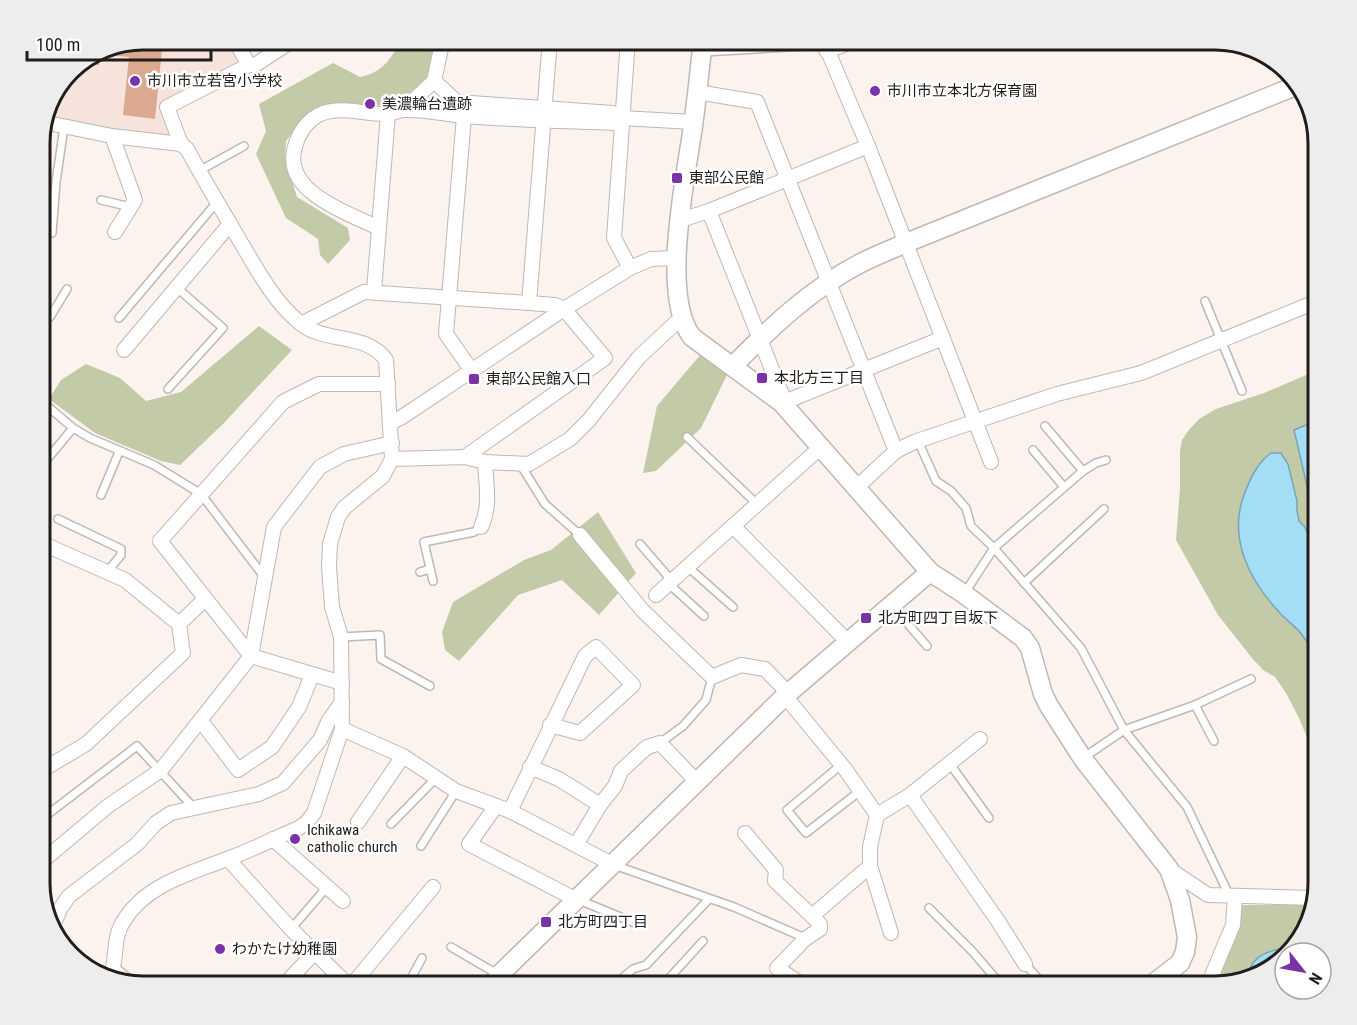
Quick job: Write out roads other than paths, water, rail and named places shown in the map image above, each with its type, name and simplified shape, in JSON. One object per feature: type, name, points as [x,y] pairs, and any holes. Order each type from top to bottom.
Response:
[{"type":"street","points":[[240,50],[249,65]]},
{"type":"street","points":[[112,971],[121,923],[156,889],[173,879],[228,859],[299,828],[314,813],[342,729],[341,637],[332,607],[330,544],[338,517],[344,508],[383,476],[393,459],[386,360],[380,351],[366,343],[324,334],[301,324],[281,303],[265,282],[187,149],[181,144],[167,107],[249,65],[255,65],[278,50]]},
{"type":"street","points":[[403,110],[434,81],[441,50]]},
{"type":"street","points":[[529,303],[549,50]]},
{"type":"street","points":[[627,50],[614,238],[630,268]]},
{"type":"street","points":[[701,50],[675,258],[682,317],[687,330],[692,337],[784,403],[930,572],[1023,638],[1030,648],[1048,706],[1083,759],[1169,869],[1208,895],[1306,898]]},
{"type":"street","points":[[826,50],[868,146],[991,462]]},
{"type":"street","points":[[434,81],[457,102],[615,123],[622,118],[693,122]]},
{"type":"street","points":[[733,366],[795,307],[859,264],[1290,89]]},
{"type":"street","points":[[697,92],[757,102],[896,451]]},
{"type":"street","points":[[378,228],[319,199],[300,180],[293,155],[301,131],[311,120],[321,114],[338,110],[388,114],[403,110],[464,116],[543,115]]},
{"type":"street","points":[[374,291],[388,114]]},
{"type":"street","points":[[464,116],[446,334],[471,371]]},
{"type":"street","points":[[52,124],[181,144]]},
{"type":"street","points":[[111,135],[135,200],[115,232]]},
{"type":"street","points":[[679,218],[687,218],[709,211],[868,146]]},
{"type":"street","points":[[709,211],[784,403]]},
{"type":"street","points":[[124,350],[230,224]]},
{"type":"street","points":[[390,423],[630,268],[651,259],[675,258]]},
{"type":"street","points":[[301,324],[364,292],[374,291],[555,305],[564,309],[605,358],[465,457]]},
{"type":"street","points":[[857,488],[896,451],[918,441],[1057,394],[1141,374],[1308,305]]},
{"type":"street","points":[[393,459],[465,457],[484,462],[529,464],[570,439],[589,420],[639,357],[682,317]]},
{"type":"street","points":[[784,403],[943,338]]},
{"type":"street","points":[[342,683],[251,656],[160,541],[283,402],[319,384],[388,384]]},
{"type":"street","points":[[50,855],[108,806],[161,770],[251,656],[274,527],[320,467],[344,454],[392,443]]},
{"type":"street","points":[[656,596],[820,447]]},
{"type":"street","points":[[481,527],[487,515],[488,501],[484,462]]},
{"type":"street","points":[[733,526],[848,642]]},
{"type":"street","points":[[580,535],[643,612],[712,677],[741,665],[765,669],[841,765],[877,816]]},
{"type":"street","points":[[50,547],[125,580],[178,624],[183,653],[86,744],[50,765]]},
{"type":"street","points":[[501,976],[575,899],[786,695],[930,572]]},
{"type":"street","points":[[178,624],[205,599]]},
{"type":"street","points":[[510,811],[550,725],[585,656],[596,647],[633,685],[580,733],[550,725]]},
{"type":"street","points":[[201,721],[238,770],[272,747],[299,707],[312,675]]},
{"type":"street","points":[[57,917],[69,896],[137,844],[156,823],[171,813],[259,794],[283,783],[320,740],[329,720],[342,702]]},
{"type":"street","points":[[342,729],[403,756],[456,792],[510,811],[612,864]]},
{"type":"street","points":[[891,933],[870,866],[870,847],[877,816],[910,795],[980,739]]},
{"type":"street","points":[[576,845],[600,805],[615,786],[621,771],[647,747],[660,743],[696,781]]},
{"type":"street","points":[[358,822],[403,756]]},
{"type":"street","points":[[530,767],[559,779],[600,805]]},
{"type":"street","points":[[910,795],[998,921],[1025,964]]},
{"type":"street","points":[[496,806],[469,844],[575,899]]},
{"type":"street","points":[[745,833],[776,870],[775,881],[820,924],[820,929],[805,939],[777,968],[789,976]]},
{"type":"street","points":[[273,839],[343,901]]},
{"type":"street","points":[[228,859],[291,929],[339,976]]},
{"type":"street","points":[[812,916],[870,866]]},
{"type":"street","points":[[1163,976],[1180,963],[1185,952],[1187,937],[1180,900],[1169,869]]},
{"type":"street","points":[[358,976],[433,887]]},
{"type":"street","points":[[1212,976],[1233,925],[1232,897]]},
{"type":"street","points":[[292,976],[315,952]]},
{"type":"lane","points":[[52,233],[64,127]]},
{"type":"lane","points":[[199,171],[244,146]]},
{"type":"lane","points":[[101,200],[131,207]]},
{"type":"lane","points":[[119,318],[217,202]]},
{"type":"lane","points":[[168,389],[223,328],[176,287]]},
{"type":"lane","points":[[50,317],[67,289]]},
{"type":"lane","points":[[1205,301],[1242,391]]},
{"type":"lane","points":[[50,408],[73,428],[90,438],[154,465],[201,494],[265,578]]},
{"type":"lane","points":[[1045,426],[1083,471]]},
{"type":"lane","points":[[50,456],[73,428]]},
{"type":"lane","points":[[687,438],[758,504]]},
{"type":"lane","points":[[918,441],[936,481],[951,491],[966,508],[971,526],[994,548],[1081,648],[1124,730],[1187,807],[1232,897]]},
{"type":"lane","points":[[1033,450],[1064,487]]},
{"type":"lane","points":[[101,495],[119,452]]},
{"type":"lane","points":[[964,594],[994,548],[1083,471],[1106,460]]},
{"type":"lane","points":[[520,464],[545,504],[580,535]]},
{"type":"lane","points":[[1024,582],[1104,509]]},
{"type":"lane","points":[[58,519],[121,549],[121,555],[107,572]]},
{"type":"lane","points":[[433,581],[424,542],[474,532],[481,527]]},
{"type":"lane","points":[[640,544],[671,582],[704,616]]},
{"type":"lane","points":[[688,567],[733,607]]},
{"type":"lane","points":[[420,572],[430,569]]},
{"type":"lane","points":[[891,605],[927,646]]},
{"type":"lane","points":[[341,637],[380,635],[381,659],[430,686]]},
{"type":"lane","points":[[660,743],[683,726],[706,700],[712,677]]},
{"type":"lane","points":[[1083,759],[1124,730],[1195,705],[1251,679]]},
{"type":"lane","points":[[1195,705],[1214,741]]},
{"type":"lane","points":[[50,813],[137,746],[194,807]]},
{"type":"lane","points":[[950,764],[989,818]]},
{"type":"lane","points":[[841,765],[786,810],[806,833],[860,791]]},
{"type":"lane","points":[[391,824],[436,778]]},
{"type":"lane","points":[[421,846],[456,792]]},
{"type":"lane","points":[[612,864],[770,921],[805,939]]},
{"type":"lane","points":[[291,929],[327,887]]},
{"type":"lane","points":[[575,899],[635,923]]},
{"type":"lane","points":[[625,976],[633,969],[646,965],[709,899]]},
{"type":"lane","points":[[929,908],[993,976]]},
{"type":"lane","points":[[671,976],[703,941]]},
{"type":"lane","points":[[451,947],[489,976]]},
{"type":"lane","points":[[412,976],[422,958]]},
{"type":"lane","points":[[1025,964],[1036,976]]},
{"type":"lane","points":[[331,976],[335,972]]},
{"type":"water","points":[[1308,424],[1308,490],[1294,430]]},
{"type":"water","points":[[1271,453],[1281,453],[1288,464],[1297,501],[1299,521],[1305,527],[1308,535],[1308,643],[1268,600],[1244,558],[1240,542],[1238,527],[1244,495],[1251,477]]},
{"type":"water","points":[[1273,951],[1271,956],[1250,969],[1258,958]]},
{"type":"place","name":"市川市立若宮小学校","points":[[135,81]]},
{"type":"place","name":"市川市立本北方保育園","points":[[875,91]]},
{"type":"place","name":"美濃輪台遺跡","points":[[370,104]]},
{"type":"place","name":"東部公民館","points":[[677,178]]},
{"type":"place","name":"本北方三丁目","points":[[762,378]]},
{"type":"place","name":"東部公民館入口","points":[[474,379]]},
{"type":"place","name":"北方町四丁目坂下","points":[[866,618]]},
{"type":"place","name":"Ichikawa catholic church","points":[[295,839]]},
{"type":"place","name":"北方町四丁目","points":[[546,922]]},
{"type":"place","name":"わかたけ幼稚園","points":[[220,949]]}]
